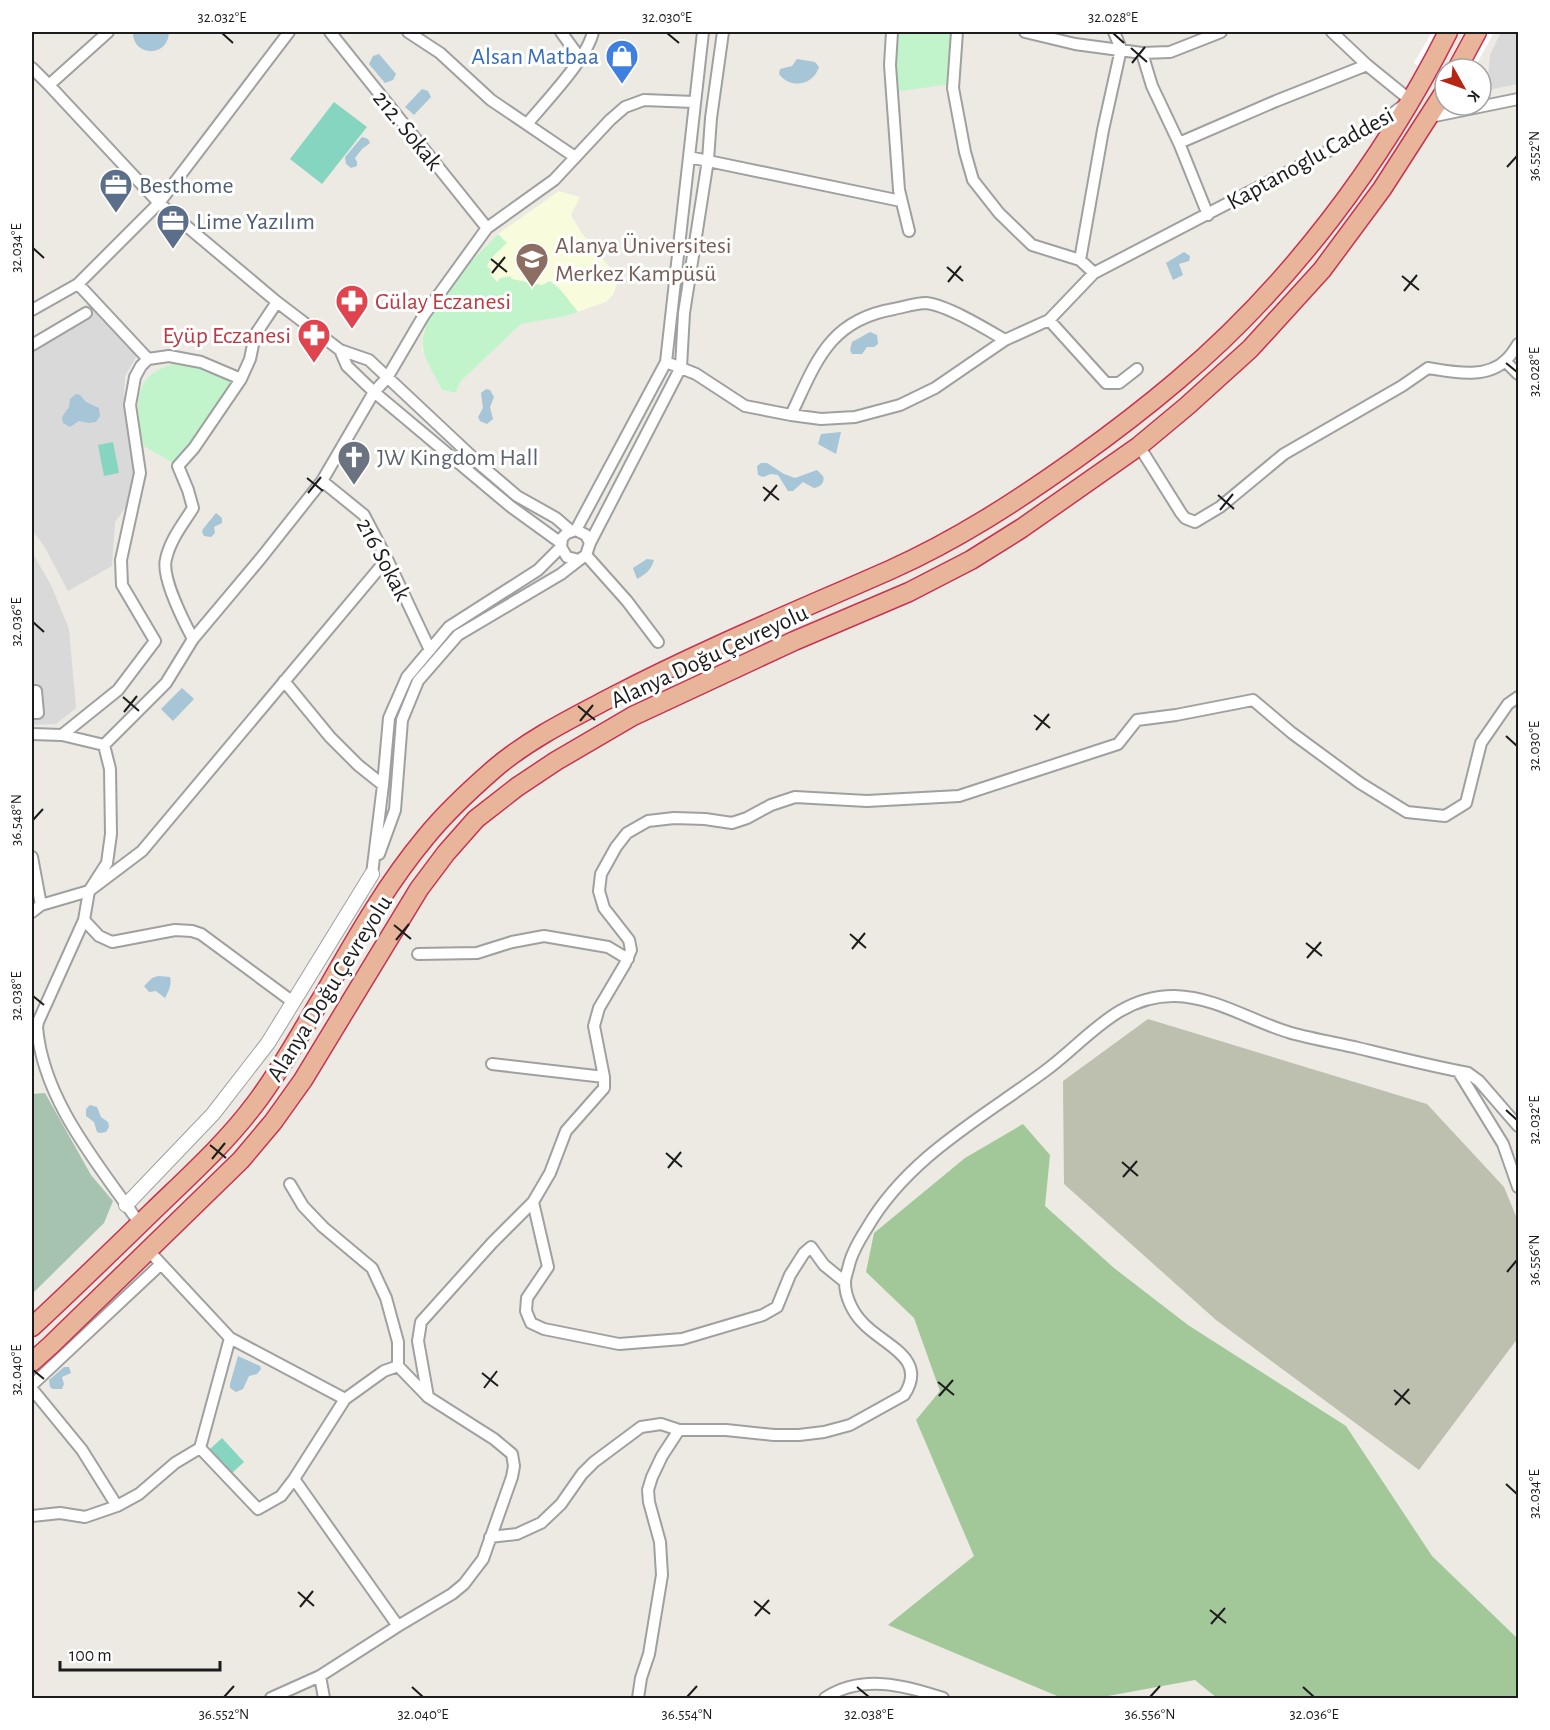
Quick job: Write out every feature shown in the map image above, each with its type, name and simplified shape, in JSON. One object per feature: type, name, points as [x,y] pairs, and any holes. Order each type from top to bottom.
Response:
[{"type":"highway","name":"Alanya Doğu Çevreyolu","points":[[32,1327],[214,1151],[255,1105],[396,877],[424,838],[454,805],[498,765],[540,736],[640,683],[954,539],[1006,507],[1120,427],[1180,378],[1233,328],[1291,267],[1375,156],[1428,70],[1448,32]]},
{"type":"highway","points":[[1463,57],[1477,32]]},
{"type":"highway","name":"Alanya Doğu Çevreyolu","points":[[32,1362],[155,1257],[242,1160],[303,1080],[419,889],[476,819],[556,760],[633,716],[794,641],[909,592],[971,560],[1139,446],[1250,349],[1322,270],[1382,189],[1433,112]]},
{"type":"street","points":[[49,85],[108,32]]},
{"type":"street","points":[[32,310],[78,284],[159,203],[289,32]]},
{"type":"street","name":"212. Sokak","points":[[330,32],[487,228]]},
{"type":"street","points":[[408,32],[440,53],[491,100],[575,157]]},
{"type":"street","points":[[561,32],[580,58]]},
{"type":"street","points":[[527,124],[580,58],[593,32]]},
{"type":"street","points":[[372,874],[390,718],[407,677],[449,627],[538,570],[561,545],[565,535],[573,531],[666,362],[703,32]]},
{"type":"street","points":[[126,1205],[213,1114],[268,1043],[372,874],[395,810],[402,720],[418,681],[458,635],[561,574],[582,557],[681,367],[684,313],[708,160],[711,118],[723,32]]},
{"type":"street","points":[[892,32],[890,65],[899,190],[909,231]]},
{"type":"street","points":[[957,32],[953,88],[965,152],[973,180],[999,213],[1032,245],[1080,261],[1094,273]]},
{"type":"street","points":[[1025,32],[1075,44],[1142,53],[1170,52],[1221,32]]},
{"type":"street","points":[[1080,261],[1103,130],[1121,49],[1114,32]]},
{"type":"street","points":[[1332,32],[1410,100]]},
{"type":"street","points":[[1142,53],[1152,86],[1179,143],[1208,215]]},
{"type":"street","points":[[1179,143],[1367,64]]},
{"type":"street","points":[[32,68],[159,203],[277,302],[340,350],[369,360],[517,496],[556,518],[573,531],[586,535],[590,543]]},
{"type":"street","points":[[1430,117],[1518,99]]},
{"type":"street","points":[[104,745],[166,683],[193,639],[322,481],[374,392],[387,378],[424,315],[487,228],[554,180],[610,120],[634,102],[644,100],[694,102]]},
{"type":"street","name":"Kaptanoglu Caddesi","points":[[1049,320],[1094,273],[1355,137],[1382,122],[1410,100]]},
{"type":"street","points":[[689,157],[902,201]]},
{"type":"street","points":[[78,284],[148,359]]},
{"type":"street","points":[[193,639],[169,585],[165,561],[174,538],[193,508],[178,466],[194,448],[241,380],[250,360],[255,335],[277,302]]},
{"type":"street","points":[[791,415],[820,356],[835,336],[854,321],[875,312],[926,303],[958,314],[1005,340]]},
{"type":"street","points":[[32,345],[86,313]]},
{"type":"street","points":[[666,362],[696,374],[745,406],[821,419],[855,417],[900,405],[935,388],[1005,340],[1049,320],[1106,383],[1119,384],[1137,369]]},
{"type":"street","points":[[1139,446],[1181,513],[1185,518],[1195,522],[1220,507],[1284,454],[1402,386],[1428,368],[1472,373],[1495,367],[1505,361],[1518,344]]},
{"type":"street","points":[[340,350],[347,366],[374,392],[510,506],[561,545],[567,557],[582,557],[627,601],[658,642]]},
{"type":"street","points":[[62,735],[118,690],[155,641],[122,585],[121,560],[140,473],[130,405],[135,377],[148,359],[156,356],[201,362],[241,380]]},
{"type":"street","points":[[1505,361],[1518,374]]},
{"type":"street","name":"216 Sokak","points":[[322,481],[364,515],[430,650]]},
{"type":"street","points":[[32,912],[41,905],[89,891],[142,851],[387,559]]},
{"type":"street","points":[[284,681],[330,737],[358,765],[383,785]]},
{"type":"street","points":[[32,713],[38,713],[36,691]]},
{"type":"street","points":[[428,1397],[418,1341],[421,1322],[492,1243],[533,1202],[550,1173],[566,1131],[604,1088],[594,1026],[599,1008],[631,950],[629,940],[604,908],[599,891],[601,873],[615,847],[627,833],[648,821],[674,818],[732,823],[795,797],[867,801],[959,796],[1118,744],[1137,720],[1252,700],[1360,783],[1407,812],[1445,816],[1466,803],[1481,743],[1508,704],[1518,699]]},
{"type":"street","points":[[32,734],[62,735],[104,745]]},
{"type":"street","points":[[104,745],[110,769],[111,834],[107,863],[89,891],[84,920],[35,1032],[47,1077],[64,1113],[140,1224]]},
{"type":"street","points":[[32,857],[41,905]]},
{"type":"street","points":[[84,920],[99,936],[112,942],[175,930],[201,934],[293,1002]]},
{"type":"street","points":[[418,954],[477,954],[512,942],[544,936],[608,947],[628,959]]},
{"type":"street","points":[[490,1537],[517,1534],[541,1523],[561,1504],[594,1461],[641,1427],[661,1424],[679,1430],[726,1430],[774,1436],[824,1432],[850,1425],[904,1395],[910,1387],[912,1378],[908,1361],[863,1323],[854,1312],[848,1298],[845,1282],[850,1262],[860,1240],[884,1202],[906,1175],[927,1156],[1048,1069],[1116,1012],[1134,1003],[1175,996],[1193,998],[1291,1033],[1468,1073],[1479,1081],[1518,1126]]},
{"type":"street","points":[[492,1064],[604,1077]]},
{"type":"street","points":[[1458,1071],[1503,1144],[1518,1187]]},
{"type":"street","points":[[271,1698],[320,1676],[452,1594],[464,1584],[483,1559],[514,1466],[512,1454],[494,1439],[428,1397],[398,1366],[398,1342],[386,1298],[372,1268],[323,1227],[303,1206],[290,1184]]},
{"type":"street","points":[[533,1202],[548,1267],[527,1298],[526,1311],[531,1323],[544,1329],[619,1344],[682,1339],[763,1315],[777,1307],[790,1275],[804,1253],[811,1247],[824,1265],[845,1282]]},
{"type":"street","points":[[117,1506],[82,1450],[32,1387],[155,1257],[230,1338],[345,1399]]},
{"type":"street","points":[[32,1516],[60,1513],[85,1517],[117,1506],[139,1494],[176,1463],[200,1448],[230,1338]]},
{"type":"street","points":[[200,1448],[258,1509],[281,1496],[345,1399],[384,1371],[398,1366]]},
{"type":"street","points":[[638,1698],[641,1678],[650,1654],[662,1575],[660,1542],[648,1490],[662,1456],[679,1430]]},
{"type":"street","points":[[294,1479],[398,1626]]},
{"type":"street","points":[[320,1676],[324,1698]]},
{"type":"street","points":[[825,1698],[848,1688],[873,1684],[897,1684],[943,1698]]},
{"type":"shaded area","points":[[1501,32],[1518,32],[1518,84],[1493,89],[1493,57],[1490,55]]},
{"type":"shaded area","name":"Alanya Üniversitesi Merkez Kampüsü","points":[[559,191],[580,197],[571,215],[618,281],[613,295],[606,302],[566,316],[522,323],[460,382],[456,393],[442,390],[422,349],[424,328],[460,273],[498,234]]},
{"type":"shaded area","points":[[91,302],[139,352],[125,376],[124,398],[134,478],[128,504],[115,522],[112,566],[68,591],[44,546],[32,530],[32,337]]},
{"type":"shaded area","points":[[32,552],[51,585],[69,629],[76,708],[56,724],[32,725]]},
{"type":"shaded area","points":[[1148,1019],[1427,1104],[1504,1187],[1518,1221],[1518,1338],[1419,1470],[1216,1320],[1064,1184],[1063,1081]]},
{"type":"shaded area","points":[[45,1093],[91,1175],[113,1201],[104,1223],[32,1294],[32,1094]]},
{"type":"green space","points":[[895,32],[955,32],[951,84],[895,92]]},
{"type":"green space","points":[[334,102],[367,127],[322,184],[290,159]]},
{"type":"green space","points":[[498,234],[507,243],[491,258],[487,266],[497,282],[500,278],[510,276],[512,279],[542,285],[550,281],[562,291],[578,312],[521,324],[460,382],[456,393],[442,390],[423,348],[429,318],[438,302],[462,271]]},
{"type":"green space","points":[[173,364],[198,367],[235,382],[208,421],[173,463],[142,445],[138,407],[139,396],[149,377]]},
{"type":"green space","points":[[113,442],[119,473],[104,476],[98,445]]},
{"type":"green space","points":[[1023,1124],[1050,1155],[1045,1206],[1114,1268],[1188,1325],[1346,1426],[1432,1556],[1518,1639],[1518,1698],[1217,1698],[1195,1680],[1097,1698],[1062,1698],[888,1625],[974,1556],[916,1420],[940,1391],[914,1318],[866,1272],[874,1233],[965,1158]]},
{"type":"green space","points":[[222,1438],[244,1462],[232,1473],[210,1449]]},
{"type":"water","points":[[133,32],[169,32],[163,47],[150,51],[138,46]]},
{"type":"water","points":[[379,54],[396,74],[393,80],[385,83],[369,64],[373,56]]},
{"type":"water","points":[[797,59],[815,62],[819,67],[807,82],[789,82],[779,74],[780,69],[792,66]]},
{"type":"water","points":[[422,89],[428,91],[431,97],[414,115],[405,107]]},
{"type":"water","points":[[362,137],[368,139],[370,143],[355,158],[357,166],[351,168],[346,164],[345,157]]},
{"type":"water","points":[[1184,252],[1190,256],[1189,261],[1179,264],[1183,275],[1173,280],[1166,263]]},
{"type":"water","points":[[870,332],[877,335],[878,344],[874,347],[867,347],[862,354],[852,354],[850,350],[852,342]]},
{"type":"water","points":[[486,389],[490,390],[494,397],[490,407],[493,419],[487,424],[480,421],[478,417],[483,408],[481,393]]},
{"type":"water","points":[[76,394],[99,408],[100,416],[96,422],[79,421],[70,427],[63,423],[62,417],[69,407],[70,399]]},
{"type":"water","points":[[841,432],[836,454],[818,444],[821,434]]},
{"type":"water","points":[[767,463],[795,478],[817,470],[823,476],[823,482],[819,487],[814,488],[803,482],[793,491],[788,491],[778,475],[771,474],[763,477],[758,475],[757,466]]},
{"type":"water","points":[[216,513],[222,518],[222,523],[214,527],[215,533],[211,537],[204,536],[203,529]]},
{"type":"water","points":[[647,559],[654,560],[646,573],[637,579],[633,568]]},
{"type":"water","points":[[182,688],[194,699],[173,721],[161,709]]},
{"type":"water","points":[[170,977],[170,988],[165,998],[156,991],[149,992],[144,986],[152,978]]},
{"type":"water","points":[[90,1105],[97,1107],[101,1117],[108,1122],[109,1127],[106,1132],[97,1132],[94,1122],[86,1116],[86,1109]]},
{"type":"water","points":[[238,1356],[260,1366],[261,1369],[257,1374],[249,1376],[243,1389],[236,1392],[230,1388],[230,1384]]},
{"type":"water","points":[[64,1367],[69,1367],[71,1373],[62,1377],[64,1384],[62,1389],[53,1389],[50,1387],[49,1380]]},
{"type":"pier","points":[[1432,32],[1460,32],[1446,57],[1433,57],[1433,76],[1414,63]]},
{"type":"pier","points":[[1464,32],[1494,32],[1480,57],[1451,57]]},
{"type":"place","name":"Alsan Matbaa","points":[[622,85]]},
{"type":"place","name":"Besthome","points":[[116,214]]},
{"type":"place","name":"Lime Yazılım","points":[[173,250]]},
{"type":"place","name":"Alanya Üniversitesi Merkez Kampüsü","points":[[532,288]]},
{"type":"place","name":"Gülay Eczanesi","points":[[352,330]]},
{"type":"place","name":"Eyüp Eczanesi","points":[[314,364]]},
{"type":"place","name":"JW Kingdom Hall","points":[[354,486]]}]
